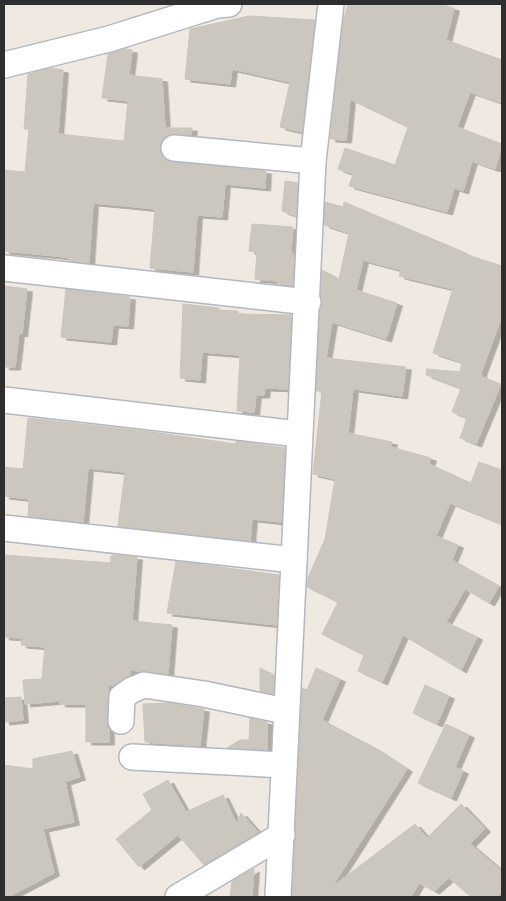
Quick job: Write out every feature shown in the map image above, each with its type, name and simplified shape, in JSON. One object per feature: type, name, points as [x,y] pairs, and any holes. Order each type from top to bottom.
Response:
[{"type":"street","points":[[4,65],[108,39],[217,5],[229,4]]},
{"type":"street","points":[[278,897],[282,835],[285,711],[299,434],[308,302],[313,161],[331,4]]},
{"type":"street","points":[[174,148],[313,161]]},
{"type":"street","points":[[4,268],[308,302]]},
{"type":"street","points":[[4,400],[299,434]]},
{"type":"street","points":[[4,528],[294,560]]},
{"type":"street","points":[[120,721],[122,697],[144,685],[204,694],[285,711]]},
{"type":"street","points":[[132,757],[284,765]]},
{"type":"street","points":[[178,897],[282,835]]},
{"type":"building","points":[[348,4],[439,4],[454,8],[446,40],[502,60],[502,103],[470,92],[457,127],[502,144],[495,169],[472,161],[463,191],[454,188],[447,212],[349,186],[353,174],[338,169],[345,148],[395,165],[408,127],[350,99],[346,140],[330,139],[343,22]]},
{"type":"building","points":[[249,16],[315,20],[302,132],[280,127],[290,82],[232,69],[230,84],[185,79],[190,29]]},
{"type":"building","points":[[125,49],[132,50],[129,75],[162,79],[165,128],[192,128],[191,135],[175,134],[163,139],[160,147],[165,159],[173,162],[266,171],[265,188],[225,184],[222,217],[197,215],[193,272],[150,268],[155,209],[93,203],[89,263],[69,261],[69,258],[57,256],[4,251],[4,170],[25,172],[29,129],[24,129],[28,74],[50,68],[63,70],[58,134],[124,141],[128,101],[102,98],[108,54]]},
{"type":"building","points":[[285,181],[298,183],[296,216],[282,211]]},
{"type":"building","points":[[325,202],[343,207],[344,202],[465,254],[502,266],[502,316],[481,373],[482,377],[501,384],[476,444],[460,438],[467,418],[452,412],[461,388],[426,375],[427,369],[460,372],[462,362],[433,353],[453,289],[399,276],[401,270],[363,260],[356,290],[397,303],[386,339],[332,322],[326,358],[406,367],[402,396],[353,389],[348,433],[392,442],[391,447],[431,458],[429,464],[471,483],[479,462],[502,470],[502,524],[450,503],[436,536],[458,545],[452,560],[499,586],[489,603],[465,589],[446,622],[477,637],[461,670],[403,635],[382,682],[358,671],[364,655],[322,634],[338,602],[307,587],[308,578],[325,539],[335,479],[313,474],[322,391],[316,391],[322,270],[339,279],[349,233],[324,225]]},
{"type":"building","points":[[252,224],[293,227],[291,252],[294,254],[293,286],[278,284],[278,281],[255,279],[257,252],[249,251]]},
{"type":"building","points":[[4,286],[27,289],[22,334],[19,333],[15,367],[4,367]]},
{"type":"building","points":[[66,289],[130,297],[128,326],[113,325],[111,342],[61,337]]},
{"type":"building","points":[[183,304],[238,311],[238,314],[291,315],[288,389],[265,388],[264,395],[256,395],[254,412],[237,411],[240,355],[202,352],[200,380],[180,378]]},
{"type":"building","points":[[28,418],[236,444],[236,441],[285,448],[281,522],[252,519],[250,541],[118,526],[125,472],[88,468],[83,522],[28,516],[29,499],[4,496],[4,467],[23,469]]},
{"type":"building","points":[[4,555],[111,563],[111,556],[115,555],[137,557],[132,621],[172,625],[168,674],[130,670],[130,675],[114,685],[108,685],[109,742],[86,742],[86,704],[60,704],[60,701],[25,704],[23,680],[42,679],[45,647],[21,645],[22,638],[4,637]]},
{"type":"building","points":[[176,561],[279,575],[277,625],[167,613]]},
{"type":"building","points":[[260,668],[274,675],[273,694],[260,691]]},
{"type":"building","points":[[316,668],[340,679],[322,720],[375,748],[407,769],[332,887],[415,824],[427,838],[461,804],[485,829],[470,844],[502,871],[502,892],[497,897],[471,897],[449,878],[434,891],[419,883],[411,897],[292,897],[302,688],[307,690]]},
{"type":"building","points":[[425,685],[449,696],[437,724],[413,713]]},
{"type":"building","points":[[21,697],[23,720],[4,722],[4,698]]},
{"type":"building","points":[[170,703],[204,709],[200,746],[145,742],[143,704]]},
{"type":"building","points":[[250,718],[267,722],[267,750],[227,748],[240,740],[249,740]]},
{"type":"building","points":[[446,724],[469,735],[455,767],[463,771],[451,798],[418,783]]},
{"type":"building","points":[[72,751],[80,777],[65,782],[74,822],[43,829],[54,873],[8,897],[4,897],[4,765],[33,769],[33,759]]},
{"type":"building","points":[[168,780],[186,812],[223,795],[237,824],[241,813],[258,832],[204,865],[178,835],[139,867],[116,839],[152,810],[143,794]]},
{"type":"building","points":[[254,869],[252,897],[230,897],[232,881]]}]
